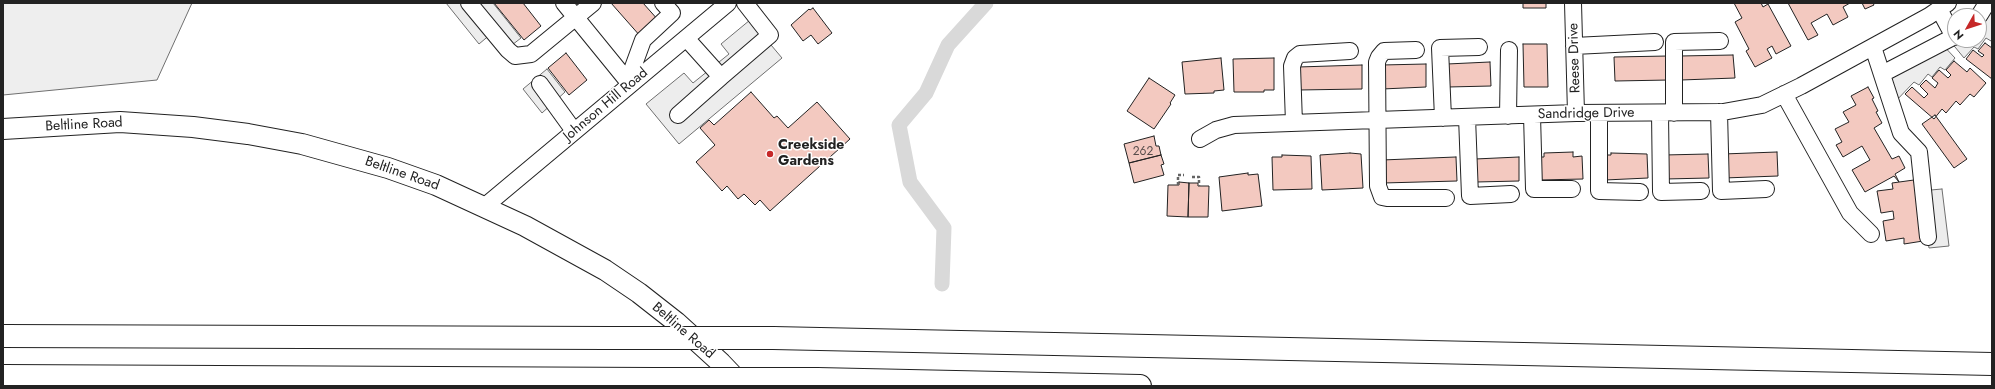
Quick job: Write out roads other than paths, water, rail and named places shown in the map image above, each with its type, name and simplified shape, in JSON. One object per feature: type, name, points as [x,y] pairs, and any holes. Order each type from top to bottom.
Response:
[{"type":"highway","points":[[3,336],[773,338],[1992,364]]},
{"type":"highway","points":[[3,376],[817,379],[1140,386]]},
{"type":"main road","name":"Beltline Road","points":[[3,130],[120,122],[170,125],[248,134],[302,144],[388,168],[436,185],[484,206],[563,246],[605,270],[639,293],[676,322],[743,386]]},
{"type":"street","points":[[470,3],[508,50],[515,56],[531,54],[593,3]]},
{"type":"street","points":[[564,3],[629,82]]},
{"type":"street","points":[[629,82],[643,40],[672,14],[663,3]]},
{"type":"street","name":"Johnson Hill Road","points":[[484,206],[574,131],[629,82],[728,3]]},
{"type":"street","points":[[678,115],[770,35],[745,3]]},
{"type":"street","name":"Reese Drive","points":[[1573,3],[1576,113]]},
{"type":"street","points":[[1943,6],[1947,17]]},
{"type":"street","name":"Sandridge Drive","points":[[1200,139],[1216,130],[1234,125],[1576,113],[1719,112],[1762,105],[1873,46],[1943,6]]},
{"type":"street","points":[[686,38],[721,77]]},
{"type":"street","points":[[1882,74],[1947,40]]},
{"type":"street","points":[[1701,192],[1662,192],[1667,113],[1674,42],[1720,41]]},
{"type":"street","points":[[1574,46],[1655,42]]},
{"type":"street","points":[[1873,46],[1901,133],[1919,152],[1928,237]]},
{"type":"street","points":[[1443,118],[1440,48],[1479,47]]},
{"type":"street","points":[[1416,50],[1384,51],[1377,62],[1378,186],[1382,196],[1387,198],[1446,198]]},
{"type":"street","points":[[1508,116],[1509,50]]},
{"type":"street","points":[[1294,123],[1292,66],[1295,58],[1300,54],[1350,51]]},
{"type":"street","points":[[540,84],[574,131]]},
{"type":"street","points":[[1784,94],[1850,213],[1871,234]]},
{"type":"street","points":[[1719,112],[1721,191],[1766,189]]},
{"type":"street","points":[[1599,113],[1599,191],[1640,192]]},
{"type":"street","points":[[1532,115],[1534,189],[1572,188]]},
{"type":"street","points":[[1467,117],[1470,196],[1511,194]]},
{"type":"waterway","points":[[942,284],[944,228],[910,182],[899,125],[926,93],[948,45],[986,3]]},
{"type":"place","name":"Creekside Gardens","points":[[770,154]]}]
